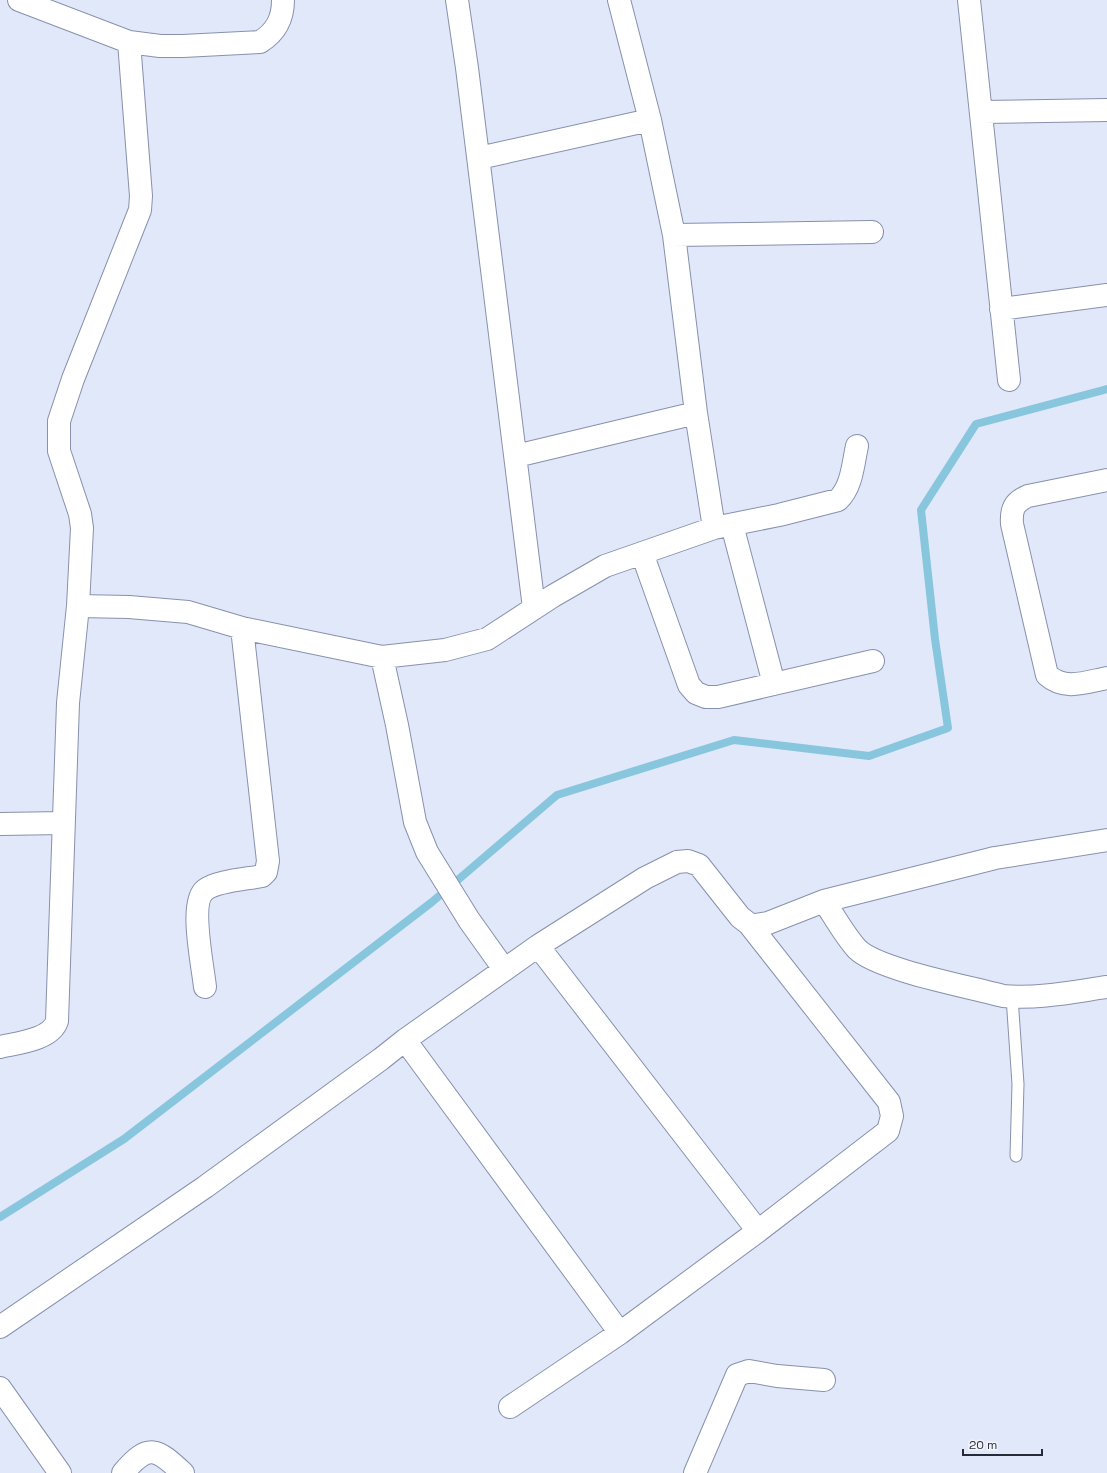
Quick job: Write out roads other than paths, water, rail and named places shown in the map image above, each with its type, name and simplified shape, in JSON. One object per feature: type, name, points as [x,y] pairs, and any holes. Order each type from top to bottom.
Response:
[{"type":"street","points":[[19,0],[129,42],[168,46],[260,42],[270,36],[278,26],[285,1]]},
{"type":"street","points":[[457,0],[479,158],[534,608]]},
{"type":"street","points":[[619,0],[650,120],[674,235],[696,413],[723,527],[774,684]]},
{"type":"street","points":[[969,0],[982,112],[1009,380]]},
{"type":"street","points":[[0,1047],[44,1035],[55,1027],[57,1021],[68,703],[78,606],[82,528],[80,514],[59,451],[59,421],[73,379],[140,210],[139,173],[129,42]]},
{"type":"street","points":[[982,112],[1107,110]]},
{"type":"street","points":[[479,158],[650,120]]},
{"type":"street","points":[[674,235],[872,232]]},
{"type":"street","points":[[1001,308],[1107,295]]},
{"type":"street","points":[[516,456],[696,413]]},
{"type":"street","points":[[78,606],[136,607],[188,612],[242,628],[382,657],[445,650],[469,645],[487,639],[534,608],[605,566],[723,527],[780,515],[838,500],[844,494],[848,486],[857,446]]},
{"type":"street","points":[[1107,480],[1028,496],[1019,500],[1014,505],[1012,524],[1047,675],[1054,681],[1063,685],[1077,684],[1107,678]]},
{"type":"street","points":[[642,553],[689,685],[696,693],[706,697],[718,697],[873,661]]},
{"type":"street","points":[[205,987],[196,912],[201,894],[206,889],[215,885],[262,876],[266,872],[268,861],[242,628]]},
{"type":"street","points":[[382,657],[397,725],[415,822],[427,852],[468,920],[504,969]]},
{"type":"street","points":[[0,824],[63,822]]},
{"type":"street","points":[[748,924],[755,925],[768,923],[824,901],[995,858],[1107,840]]},
{"type":"street","points":[[0,1327],[206,1187],[504,969],[645,878],[677,862],[688,861],[699,865],[740,917],[748,924],[889,1102],[892,1116],[888,1131],[758,1231],[620,1333],[510,1407]]},
{"type":"street","points":[[824,901],[857,949],[872,959],[891,967],[1012,997],[1041,997],[1107,987]]},
{"type":"street","points":[[538,946],[758,1231]]},
{"type":"street","points":[[405,1040],[620,1333]]},
{"type":"street","points":[[695,1473],[737,1375],[750,1371],[777,1376],[824,1380]]},
{"type":"street","points":[[0,1388],[60,1473]]},
{"type":"street","points":[[123,1473],[135,1459],[141,1454],[148,1452],[163,1455],[184,1473]]},
{"type":"lane","points":[[1012,997],[1018,1084],[1016,1156]]},
{"type":"waterway","points":[[0,1217],[124,1139],[432,902],[557,795],[734,740],[869,756],[948,728],[935,639],[921,510],[976,424],[1107,389]]}]
